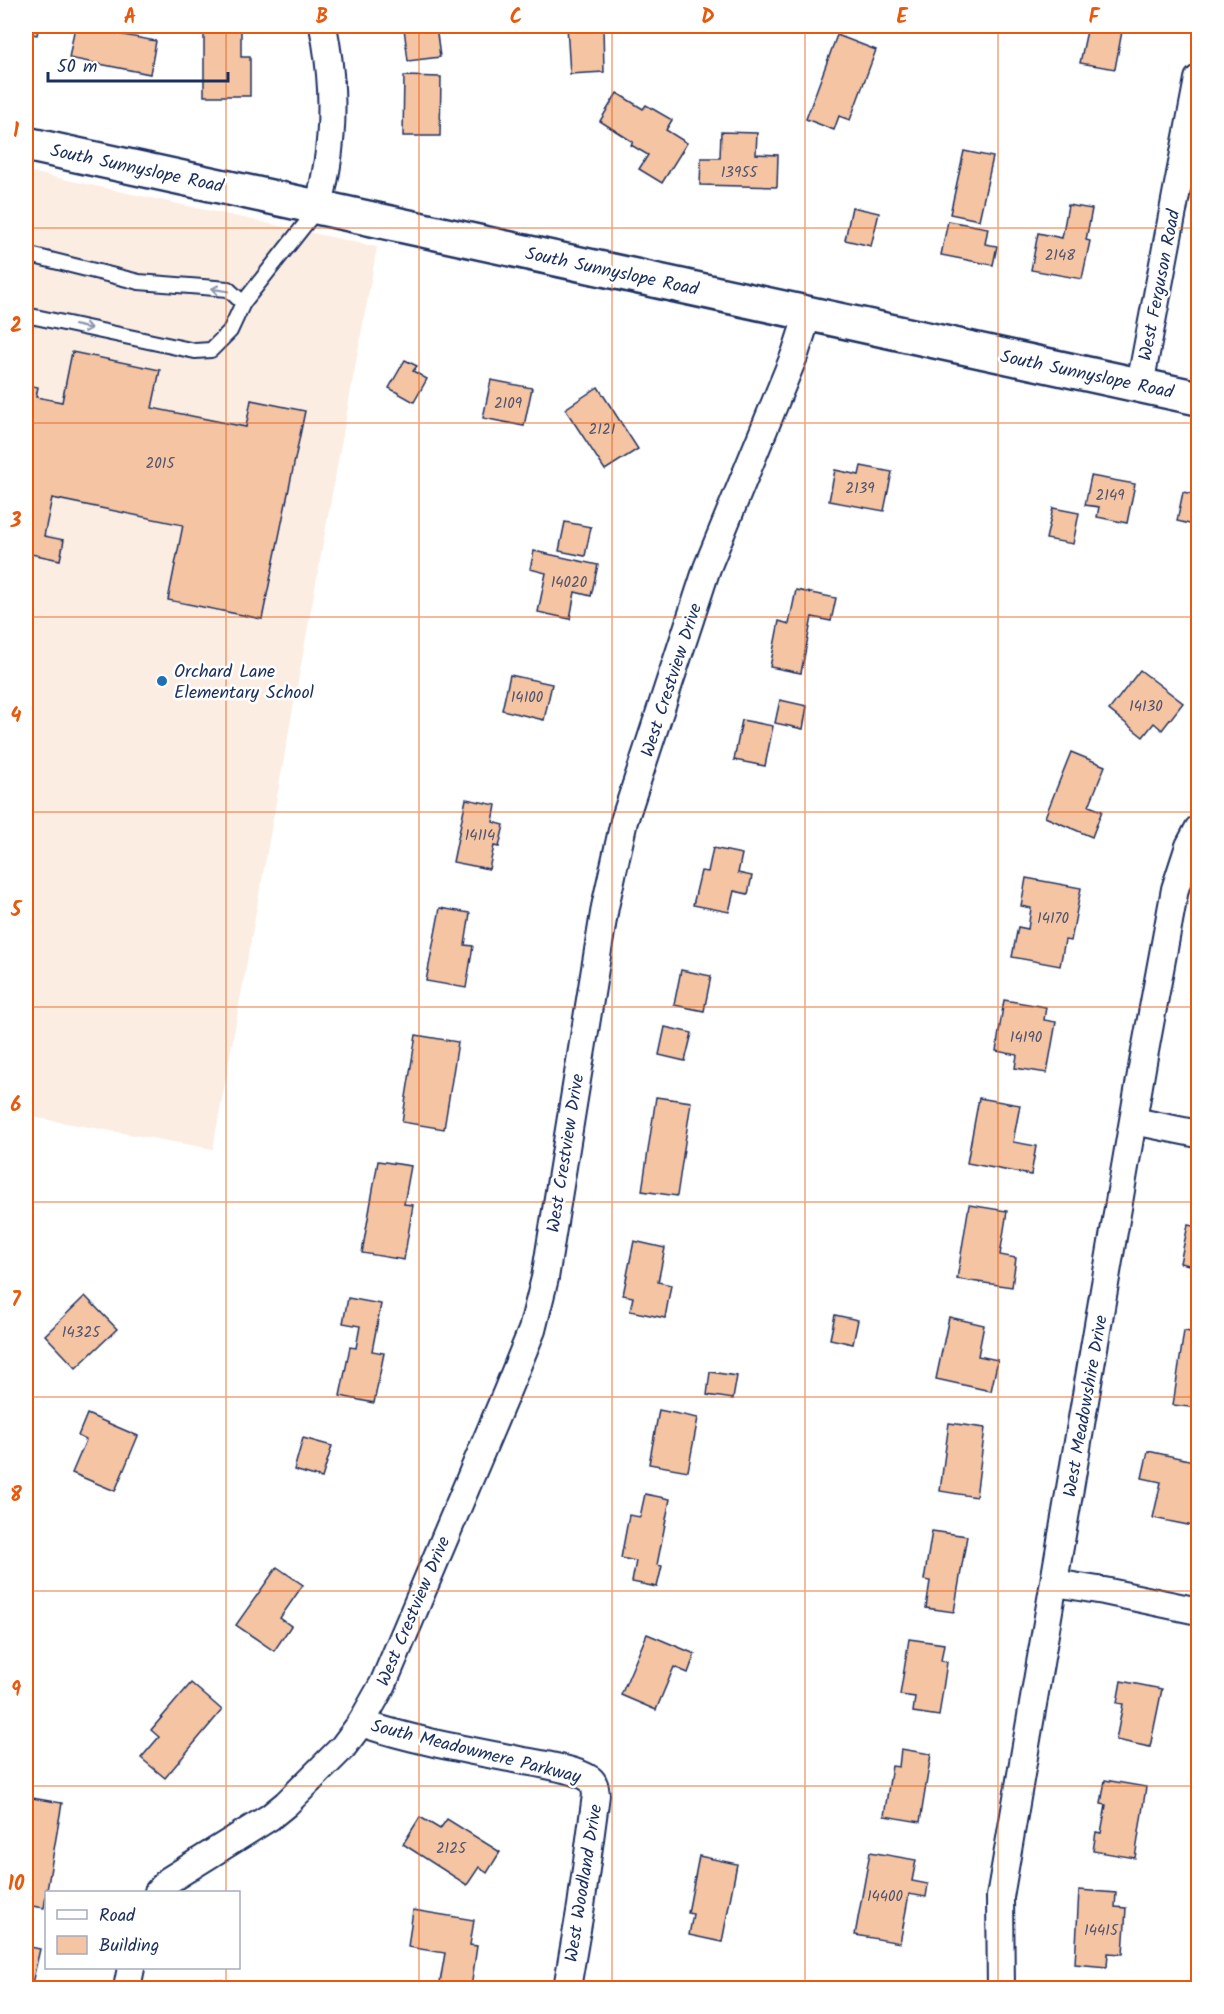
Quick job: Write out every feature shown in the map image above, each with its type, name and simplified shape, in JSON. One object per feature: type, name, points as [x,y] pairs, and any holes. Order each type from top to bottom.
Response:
[{"type":"street","points":[[319,206],[330,151],[329,55],[323,26]]},
{"type":"street","name":"West Ferguson Road","points":[[1140,385],[1198,79]]},
{"type":"street","name":"South Sunnyslope Road","points":[[26,144],[1198,398]]},
{"type":"street","name":"West Crestview Drive","points":[[160,1891],[169,1880],[201,1858],[270,1817],[343,1747],[361,1723],[383,1684],[507,1391],[532,1330],[545,1278],[605,908],[624,821],[707,568],[795,354],[808,314]]},
{"type":"street","name":"West Meadowshire Drive","points":[[1001,1989],[1000,1897],[1175,889],[1189,846],[1198,829]]},
{"type":"street","points":[[1134,1121],[1198,1134]]},
{"type":"street","points":[[1055,1583],[1198,1611]]},
{"type":"street","name":"South Meadowmere Parkway","points":[[361,1723],[400,1737],[552,1766],[590,1779]]},
{"type":"street","name":"West Woodland Drive","points":[[567,1989],[596,1795],[595,1784],[590,1779]]},
{"type":"street","points":[[127,1989],[131,1969]]},
{"type":"lane","points":[[26,315],[195,351],[211,350],[230,331],[243,303],[319,206]]},
{"type":"lane","points":[[26,254],[140,282],[228,289],[243,303]]},
{"type":"shaded area","name":"Orchard Lane Elementary School","points":[[26,171],[377,247],[213,1149],[26,1116]]},
{"type":"building","points":[[26,26],[39,26],[37,35],[26,33]]},
{"type":"building","points":[[75,26],[156,41],[150,74],[69,58]]},
{"type":"building","points":[[204,26],[241,26],[241,57],[250,57],[250,96],[204,96]]},
{"type":"building","points":[[395,26],[436,26],[440,57],[408,61],[404,28],[396,29]]},
{"type":"building","points":[[567,26],[603,26],[604,72],[570,74]]},
{"type":"building","points":[[1088,26],[1123,26],[1115,69],[1080,63]]},
{"type":"building","points":[[837,35],[876,50],[850,120],[839,116],[834,130],[806,119]]},
{"type":"building","points":[[404,76],[441,77],[440,136],[403,136]]},
{"type":"building","points":[[617,93],[643,109],[646,105],[672,120],[666,130],[687,143],[662,183],[639,169],[648,155],[631,145],[633,142],[600,121]]},
{"type":"building","points":[[721,132],[757,133],[756,154],[778,155],[777,187],[700,185],[701,158],[720,158]]},
{"type":"building","points":[[964,151],[993,157],[979,220],[950,214]]},
{"type":"building","points":[[1068,205],[1092,209],[1086,240],[1090,241],[1082,279],[1031,270],[1038,233],[1062,238]]},
{"type":"building","points":[[852,207],[879,213],[871,246],[845,240]]},
{"type":"building","points":[[948,221],[988,228],[985,244],[997,246],[993,265],[941,255]]},
{"type":"building","points":[[72,352],[160,370],[152,408],[246,427],[251,400],[305,411],[262,619],[168,600],[183,525],[52,498],[44,536],[64,540],[60,560],[26,553],[26,385],[38,387],[36,397],[62,402]]},
{"type":"building","points":[[405,360],[417,366],[413,371],[427,379],[414,402],[389,388]]},
{"type":"building","points":[[491,380],[532,388],[524,426],[483,418]]},
{"type":"building","points":[[598,387],[638,449],[605,470],[565,409]]},
{"type":"building","points":[[861,466],[892,472],[884,511],[829,501],[835,470],[859,475]]},
{"type":"building","points":[[1091,476],[1135,484],[1127,523],[1097,517],[1099,507],[1085,505]]},
{"type":"building","points":[[1183,492],[1198,495],[1198,526],[1177,521]]},
{"type":"building","points":[[1053,508],[1079,513],[1073,544],[1046,539]]},
{"type":"building","points":[[565,522],[591,527],[585,556],[559,551]]},
{"type":"building","points":[[534,551],[598,565],[591,596],[575,592],[570,619],[538,612],[546,573],[530,569]]},
{"type":"building","points":[[796,590],[836,598],[831,621],[812,617],[801,673],[770,667],[779,621],[789,624]]},
{"type":"building","points":[[1140,670],[1183,703],[1162,730],[1154,723],[1143,737],[1109,710]]},
{"type":"building","points":[[510,675],[552,684],[544,720],[502,710]]},
{"type":"building","points":[[780,700],[807,706],[803,729],[775,723]]},
{"type":"building","points":[[742,720],[773,726],[765,766],[734,760]]},
{"type":"building","points":[[1071,752],[1105,766],[1089,806],[1102,811],[1092,837],[1045,817]]},
{"type":"building","points":[[466,799],[496,805],[493,822],[504,825],[499,847],[494,846],[489,869],[453,862]]},
{"type":"building","points":[[713,848],[742,854],[738,873],[752,876],[748,894],[734,891],[729,912],[693,905],[701,871],[708,872]]},
{"type":"building","points":[[1026,878],[1081,888],[1071,941],[1065,940],[1060,966],[1012,957],[1018,927],[1028,929],[1031,908],[1021,906]]},
{"type":"building","points":[[440,908],[470,913],[465,945],[473,946],[466,988],[426,981]]},
{"type":"building","points":[[681,970],[711,976],[704,1011],[674,1005]]},
{"type":"building","points":[[1004,1000],[1046,1007],[1044,1020],[1056,1022],[1047,1073],[1015,1068],[1017,1055],[996,1051]]},
{"type":"building","points":[[665,1027],[692,1033],[685,1061],[659,1055]]},
{"type":"building","points":[[416,1035],[458,1042],[444,1129],[402,1122]]},
{"type":"building","points":[[656,1097],[691,1102],[677,1196],[642,1191]]},
{"type":"building","points":[[979,1098],[1020,1105],[1013,1142],[1036,1146],[1031,1175],[967,1163]]},
{"type":"building","points":[[378,1161],[411,1166],[404,1204],[413,1205],[404,1260],[362,1253]]},
{"type":"building","points":[[969,1205],[1007,1211],[1000,1255],[1016,1258],[1012,1287],[957,1279]]},
{"type":"building","points":[[1188,1225],[1198,1227],[1198,1267],[1180,1263]]},
{"type":"building","points":[[634,1241],[665,1248],[658,1282],[671,1285],[665,1318],[630,1311],[633,1297],[623,1295]]},
{"type":"building","points":[[85,1296],[117,1329],[76,1368],[45,1335]]},
{"type":"building","points":[[348,1298],[381,1304],[372,1351],[384,1353],[374,1403],[340,1396],[350,1347],[356,1348],[360,1326],[343,1323]]},
{"type":"building","points":[[835,1315],[858,1320],[853,1344],[830,1339]]},
{"type":"building","points":[[949,1317],[984,1325],[978,1356],[998,1360],[991,1391],[936,1379]]},
{"type":"building","points":[[1184,1331],[1198,1333],[1198,1408],[1173,1405]]},
{"type":"building","points":[[710,1372],[737,1376],[733,1399],[707,1395]]},
{"type":"building","points":[[659,1410],[698,1418],[688,1471],[649,1464]]},
{"type":"building","points":[[87,1414],[138,1436],[115,1491],[72,1473],[86,1440],[78,1436]]},
{"type":"building","points":[[949,1423],[985,1428],[976,1497],[940,1491]]},
{"type":"building","points":[[303,1438],[332,1446],[322,1478],[294,1470]]},
{"type":"building","points":[[1148,1451],[1198,1462],[1198,1527],[1153,1518],[1161,1482],[1142,1478]]},
{"type":"building","points":[[645,1494],[670,1499],[657,1565],[662,1566],[657,1587],[632,1582],[636,1561],[621,1558],[629,1515],[640,1517]]},
{"type":"building","points":[[932,1531],[967,1536],[954,1612],[926,1608],[930,1581],[924,1580]]},
{"type":"building","points":[[26,1534],[29,1534],[32,1576],[26,1577]]},
{"type":"building","points":[[277,1567],[303,1585],[280,1618],[291,1626],[274,1651],[236,1625]]},
{"type":"building","points":[[647,1634],[695,1654],[688,1673],[674,1667],[656,1710],[621,1695]]},
{"type":"building","points":[[909,1639],[944,1644],[941,1661],[947,1662],[939,1716],[913,1712],[915,1697],[900,1695]]},
{"type":"building","points":[[1121,1681],[1162,1689],[1150,1747],[1116,1740],[1123,1704],[1117,1703]]},
{"type":"building","points":[[191,1683],[222,1710],[165,1778],[141,1758],[159,1737],[151,1730]]},
{"type":"building","points":[[901,1749],[931,1754],[920,1822],[884,1816],[892,1766],[899,1767]]},
{"type":"building","points":[[1105,1780],[1146,1787],[1135,1858],[1093,1851],[1096,1832],[1101,1833],[1106,1805],[1101,1804]]},
{"type":"building","points":[[26,1797],[62,1803],[47,1891],[45,1891],[44,1908],[26,1905]]},
{"type":"building","points":[[420,1817],[440,1829],[447,1819],[500,1852],[487,1873],[479,1867],[467,1885],[403,1844]]},
{"type":"building","points":[[870,1852],[916,1860],[912,1881],[928,1884],[926,1897],[909,1894],[900,1943],[855,1935]]},
{"type":"building","points":[[699,1856],[737,1864],[722,1942],[689,1935],[693,1914],[688,1913]]},
{"type":"building","points":[[1079,1890],[1116,1893],[1115,1907],[1126,1908],[1123,1954],[1108,1953],[1107,1967],[1075,1964]]},
{"type":"building","points":[[413,1910],[474,1920],[470,1945],[477,1946],[471,1988],[439,1988],[445,1953],[408,1947]]},
{"type":"building","points":[[26,1946],[40,1949],[31,1988],[26,1988]]},
{"type":"building","points":[[216,1979],[251,1986],[251,1988],[215,1988]]},
{"type":"place","name":"Orchard Lane Elementary School","points":[[162,681]]}]
